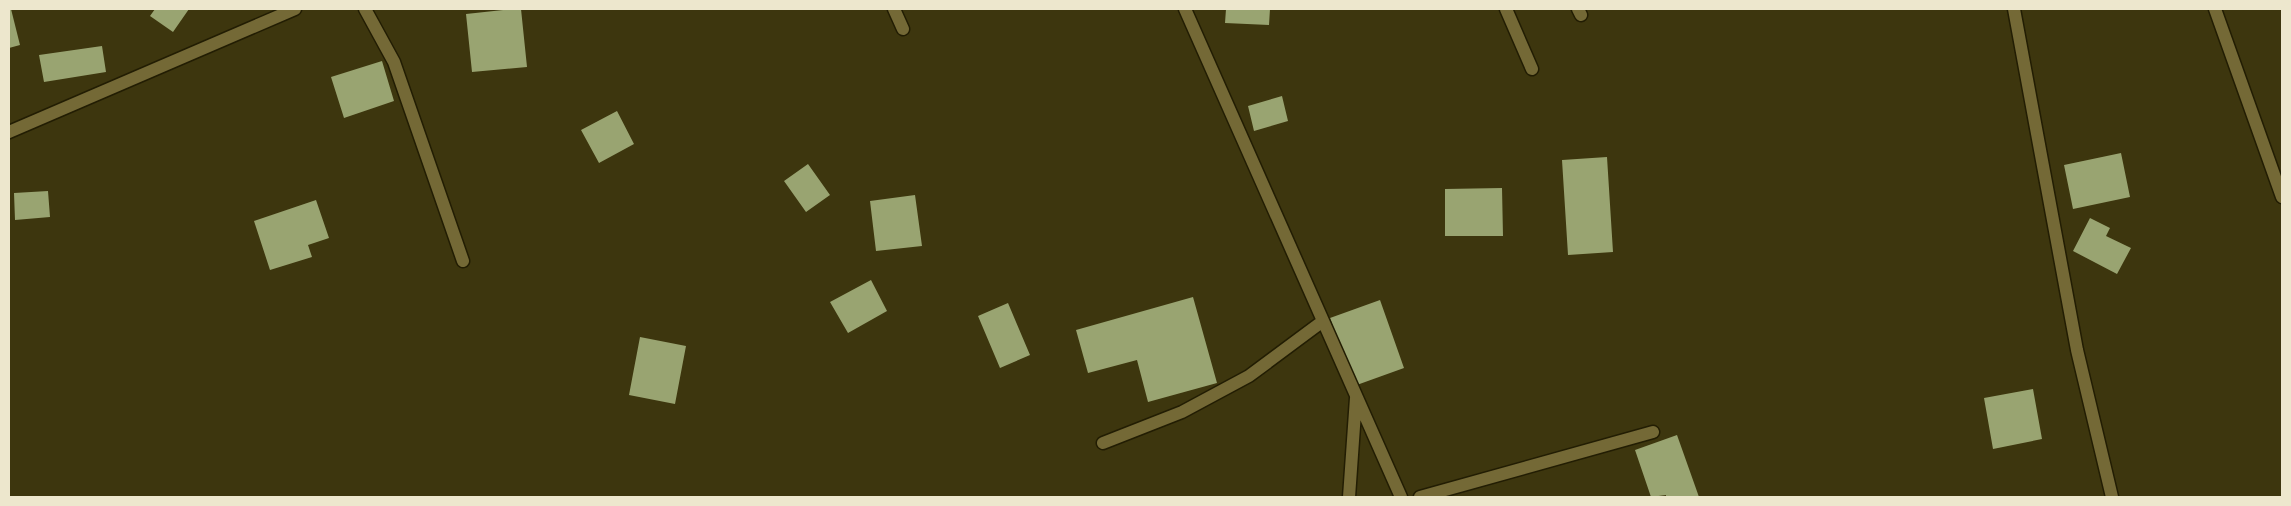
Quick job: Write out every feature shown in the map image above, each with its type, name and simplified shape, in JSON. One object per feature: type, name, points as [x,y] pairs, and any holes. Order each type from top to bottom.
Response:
[{"type":"street","points":[[9,132],[295,9]]},
{"type":"street","points":[[365,9],[394,62],[463,261]]},
{"type":"street","points":[[894,9],[903,29]]},
{"type":"street","points":[[1185,9],[1401,497]]},
{"type":"street","points":[[1506,9],[1532,69]]},
{"type":"street","points":[[2014,9],[2077,350],[2112,497]]},
{"type":"street","points":[[2215,9],[2282,197]]},
{"type":"street","points":[[1103,443],[1182,412],[1249,376],[1323,321]]},
{"type":"street","points":[[1349,497],[1356,395]]},
{"type":"street","points":[[1420,497],[1653,432]]},
{"type":"building","points":[[9,9],[11,9],[20,45],[9,48]]},
{"type":"building","points":[[155,9],[189,9],[173,32],[150,16]]},
{"type":"building","points":[[521,9],[527,67],[472,72],[466,14]]},
{"type":"building","points":[[1226,9],[1270,9],[1269,25],[1225,23]]},
{"type":"building","points":[[102,46],[106,72],[44,82],[39,55]]},
{"type":"building","points":[[382,61],[394,101],[344,118],[331,77]]},
{"type":"building","points":[[1282,96],[1288,121],[1254,131],[1248,106]]},
{"type":"building","points":[[617,111],[634,144],[599,163],[581,130]]},
{"type":"building","points":[[2121,153],[2130,197],[2073,209],[2064,165]]},
{"type":"building","points":[[1607,157],[1613,252],[1568,255],[1562,160]]},
{"type":"building","points":[[808,164],[830,195],[806,212],[784,181]]},
{"type":"building","points":[[1502,188],[1503,236],[1445,236],[1445,189]]},
{"type":"building","points":[[48,191],[50,217],[15,220],[14,193]]},
{"type":"building","points":[[915,195],[922,246],[876,251],[870,201]]},
{"type":"building","points":[[316,200],[329,238],[308,245],[312,257],[270,270],[254,221]]},
{"type":"building","points":[[2090,218],[2110,228],[2106,236],[2131,248],[2117,274],[2073,251]]},
{"type":"building","points":[[871,280],[887,311],[848,333],[830,302]]},
{"type":"building","points":[[1193,297],[1217,383],[1148,402],[1137,360],[1088,373],[1076,330]]},
{"type":"building","points":[[1380,300],[1404,368],[1354,386],[1330,318]]},
{"type":"building","points":[[1008,303],[1030,355],[1000,368],[978,316]]},
{"type":"building","points":[[640,337],[686,346],[675,404],[629,395]]},
{"type":"building","points":[[2033,389],[2042,439],[1993,449],[1984,398]]},
{"type":"building","points":[[1677,435],[1699,497],[1666,497],[1666,495],[1651,497],[1635,450]]}]
